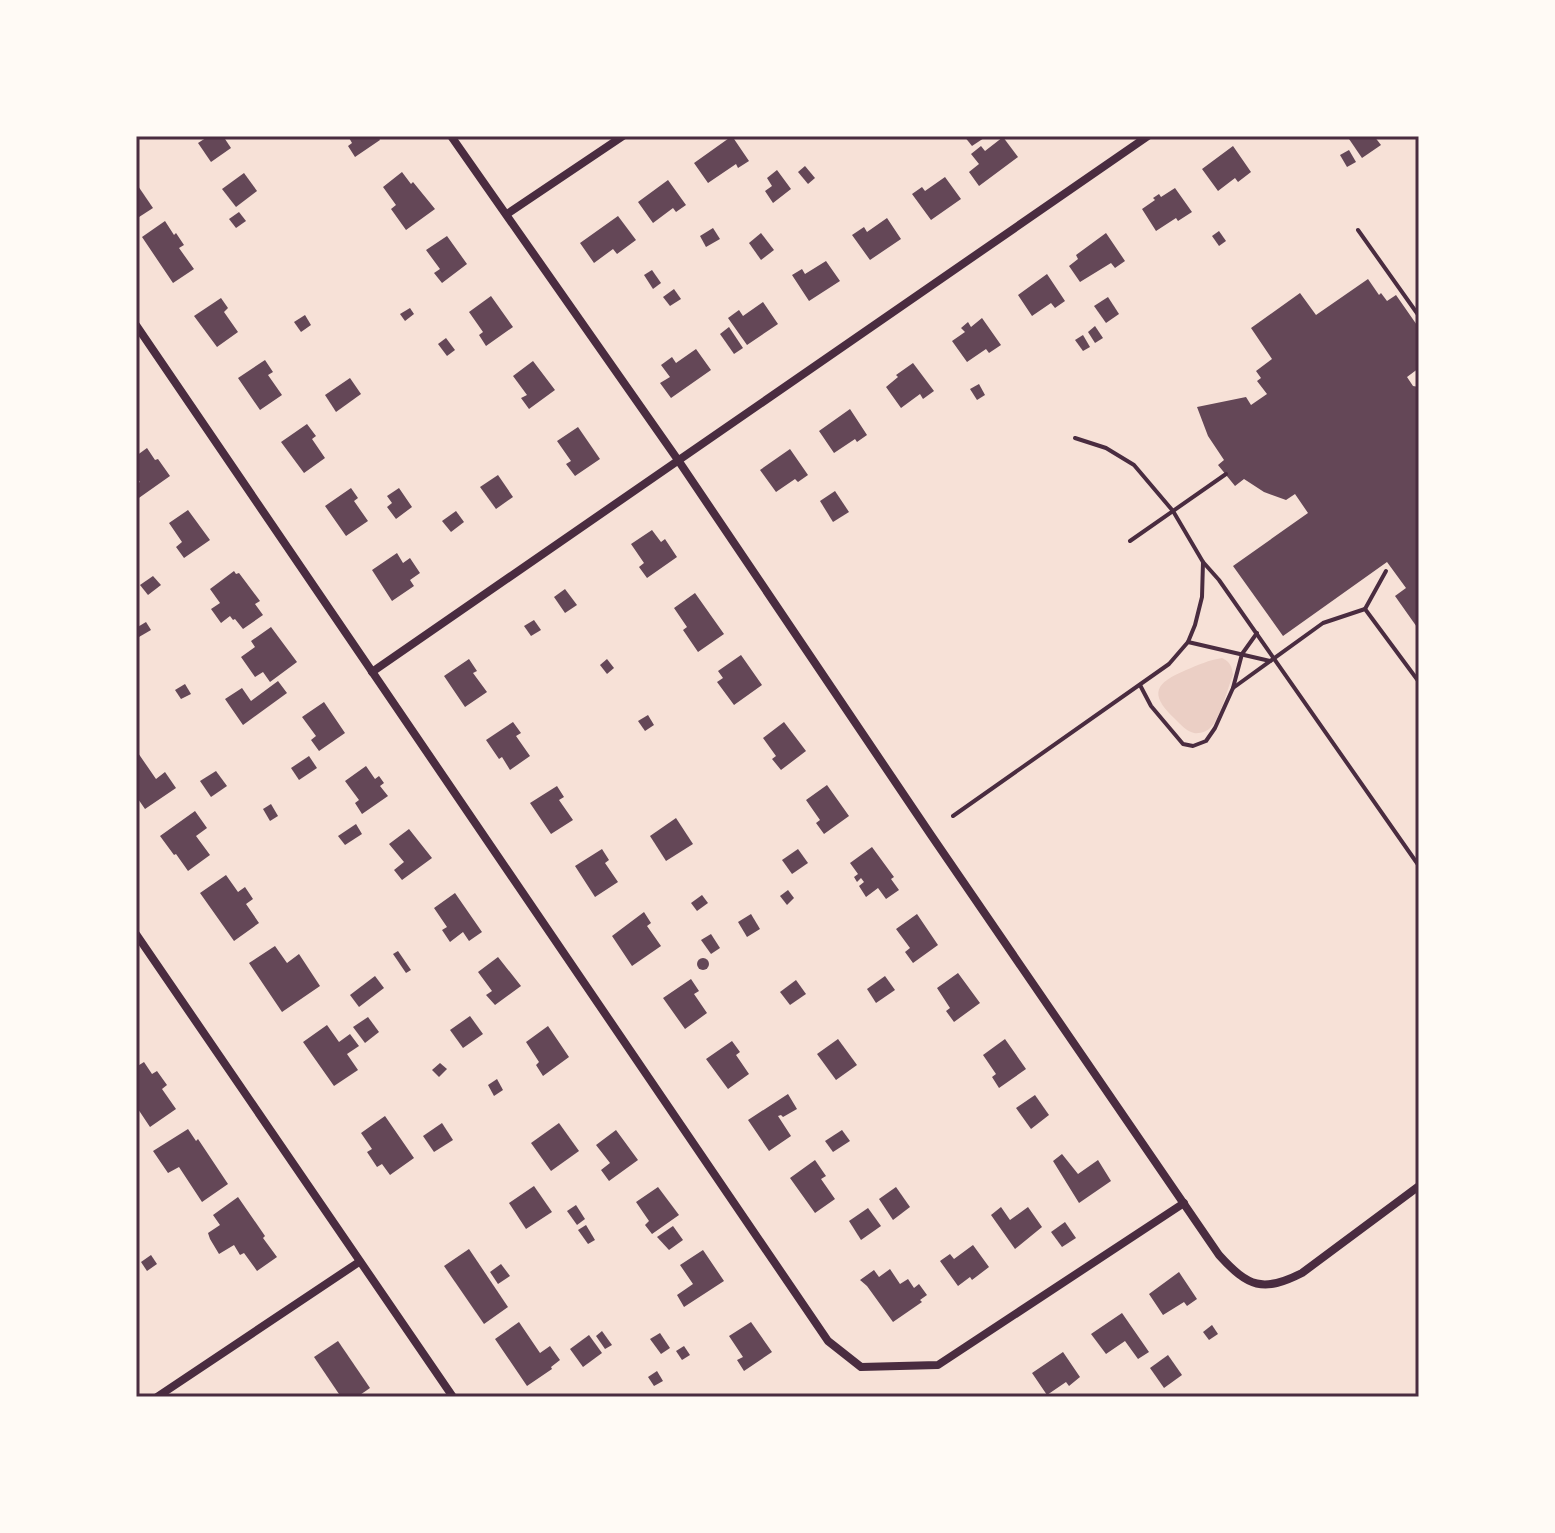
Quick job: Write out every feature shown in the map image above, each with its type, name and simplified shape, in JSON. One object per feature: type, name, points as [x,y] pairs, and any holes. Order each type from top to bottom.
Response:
[{"type":"street","points":[[451,136],[678,460],[1219,1255],[1255,1285],[1288,1280],[1302,1273],[1419,1186]]},
{"type":"street","points":[[507,214],[623,136]]},
{"type":"street","points":[[372,672],[1148,136]]},
{"type":"street","points":[[136,325],[828,1341],[861,1367],[938,1365],[1184,1203]]},
{"type":"street","points":[[136,934],[453,1397]]},
{"type":"street","points":[[157,1397],[359,1262]]},
{"type":"path","points":[[1358,230],[1419,316]]},
{"type":"path","points":[[1075,438],[1106,448],[1134,465],[1173,511],[1203,562],[1257,633],[1272,659],[1419,866]]},
{"type":"path","points":[[1130,541],[1226,474]]},
{"type":"path","points":[[953,816],[1169,664],[1188,642],[1199,612],[1203,562]]},
{"type":"path","points":[[1233,688],[1323,623],[1365,609],[1386,571]]},
{"type":"path","points":[[1365,609],[1419,682]]},
{"type":"path","points":[[1140,685],[1151,706],[1183,744],[1193,746],[1206,741],[1233,688],[1242,654],[1257,633]]},
{"type":"path","points":[[1188,642],[1272,659]]},
{"type":"shaded area","points":[[1222,658],[1230,665],[1233,675],[1221,710],[1208,730],[1191,732],[1166,709],[1158,695],[1159,690],[1168,679]]},
{"type":"building","points":[[209,136],[223,136],[231,148],[211,162],[198,143]]},
{"type":"building","points":[[348,136],[378,136],[380,140],[355,157],[348,146],[352,143]]},
{"type":"building","points":[[732,136],[749,161],[738,168],[736,164],[708,183],[694,163]]},
{"type":"building","points":[[964,136],[982,136],[984,138],[972,146]]},
{"type":"building","points":[[1374,136],[1381,145],[1362,158],[1349,139]]},
{"type":"building","points":[[1003,137],[1018,157],[979,186],[969,172],[979,164],[971,154],[981,146],[985,151]]},
{"type":"building","points":[[1233,146],[1251,172],[1238,182],[1235,178],[1218,191],[1202,169]]},
{"type":"building","points":[[1349,150],[1356,162],[1347,167],[1340,155]]},
{"type":"building","points":[[805,166],[815,178],[808,184],[798,172]]},
{"type":"building","points":[[777,170],[791,189],[773,203],[765,191],[772,186],[767,178]]},
{"type":"building","points":[[402,172],[435,209],[406,230],[391,209],[396,205],[383,187]]},
{"type":"building","points":[[244,173],[257,191],[236,207],[222,189]]},
{"type":"building","points":[[945,177],[961,199],[931,220],[912,194],[922,187],[925,191]]},
{"type":"building","points":[[668,180],[686,205],[676,212],[673,208],[653,223],[638,202]]},
{"type":"building","points":[[136,183],[153,208],[136,219]]},
{"type":"building","points":[[1175,188],[1192,212],[1156,231],[1142,209],[1159,194],[1161,197]]},
{"type":"building","points":[[239,212],[246,221],[236,228],[229,219]]},
{"type":"building","points":[[618,216],[636,240],[617,254],[613,249],[594,263],[580,243]]},
{"type":"building","points":[[887,218],[901,239],[870,260],[852,235],[864,227],[867,232]]},
{"type":"building","points":[[165,221],[184,245],[179,248],[194,269],[173,283],[142,237]]},
{"type":"building","points":[[713,228],[720,239],[706,247],[700,236]]},
{"type":"building","points":[[1219,231],[1226,241],[1219,246],[1212,236]]},
{"type":"building","points":[[761,233],[774,250],[761,260],[749,243]]},
{"type":"building","points":[[1106,233],[1125,261],[1115,268],[1111,263],[1080,282],[1069,266],[1078,259],[1076,255]]},
{"type":"building","points":[[447,236],[467,264],[442,283],[434,273],[440,269],[426,250]]},
{"type":"building","points":[[826,261],[840,281],[809,301],[792,275],[802,269],[805,274]]},
{"type":"building","points":[[652,270],[661,283],[653,289],[644,275]]},
{"type":"building","points":[[1047,274],[1065,301],[1055,308],[1051,303],[1032,316],[1018,295]]},
{"type":"building","points":[[1368,279],[1387,301],[1396,295],[1419,328],[1419,368],[1407,377],[1413,386],[1419,387],[1419,630],[1395,596],[1406,588],[1387,562],[1283,636],[1233,566],[1308,513],[1295,494],[1286,500],[1264,492],[1244,479],[1235,486],[1218,465],[1224,460],[1208,436],[1197,407],[1246,397],[1251,405],[1267,394],[1257,381],[1261,378],[1256,371],[1272,359],[1251,328],[1300,293],[1316,315]]},
{"type":"building","points":[[674,289],[681,299],[670,306],[663,297]]},
{"type":"building","points":[[491,296],[513,327],[486,346],[479,335],[483,332],[469,312]]},
{"type":"building","points":[[1108,297],[1119,314],[1106,323],[1094,306]]},
{"type":"building","points":[[221,298],[228,308],[224,312],[238,332],[217,347],[194,316]]},
{"type":"building","points":[[763,302],[778,324],[747,345],[728,318],[739,310],[743,316]]},
{"type":"building","points":[[410,308],[414,314],[405,321],[400,314]]},
{"type":"building","points":[[305,315],[311,325],[301,332],[294,322]]},
{"type":"building","points":[[982,318],[1001,345],[989,353],[986,349],[967,362],[952,341],[965,332],[961,328],[968,322],[971,327]]},
{"type":"building","points":[[1095,326],[1103,338],[1095,343],[1088,332]]},
{"type":"building","points":[[729,327],[743,348],[734,354],[720,334]]},
{"type":"building","points":[[1083,335],[1090,347],[1083,351],[1075,340]]},
{"type":"building","points":[[446,338],[455,350],[447,356],[438,344]]},
{"type":"building","points":[[696,349],[711,370],[671,398],[660,383],[670,377],[661,365],[672,357],[676,363]]},
{"type":"building","points":[[265,360],[273,372],[268,375],[282,395],[260,410],[238,378]]},
{"type":"building","points":[[533,361],[555,390],[529,409],[521,398],[527,395],[513,376]]},
{"type":"building","points":[[913,363],[934,391],[923,399],[920,394],[901,408],[886,387]]},
{"type":"building","points":[[350,378],[361,394],[336,412],[325,395]]},
{"type":"building","points":[[979,384],[985,395],[977,400],[970,389]]},
{"type":"building","points":[[850,409],[867,435],[834,453],[819,431]]},
{"type":"building","points":[[307,424],[316,436],[312,439],[325,458],[304,473],[281,442]]},
{"type":"building","points":[[578,427],[600,459],[575,476],[566,464],[571,461],[557,441]]},
{"type":"building","points":[[147,448],[170,476],[136,500],[136,484],[140,482],[136,476],[136,456]]},
{"type":"building","points":[[790,449],[808,475],[798,482],[795,479],[776,492],[760,470]]},
{"type":"building","points":[[498,475],[513,497],[496,509],[480,487]]},
{"type":"building","points":[[351,488],[358,498],[354,501],[368,521],[346,536],[325,506]]},
{"type":"building","points":[[399,488],[412,507],[396,519],[387,507],[392,503],[387,496]]},
{"type":"building","points":[[835,491],[849,512],[833,522],[820,501]]},
{"type":"building","points":[[188,510],[210,540],[184,558],[176,547],[182,542],[169,523]]},
{"type":"building","points":[[456,511],[464,522],[451,532],[442,521]]},
{"type":"building","points":[[652,530],[661,542],[665,539],[677,557],[647,578],[639,567],[644,563],[631,544]]},
{"type":"building","points":[[397,553],[403,563],[410,558],[420,573],[410,580],[414,586],[392,601],[372,570]]},
{"type":"building","points":[[234,571],[239,573],[260,601],[255,604],[263,615],[243,629],[230,616],[221,623],[211,609],[220,603],[210,589]]},
{"type":"building","points":[[153,576],[161,585],[148,595],[140,585]]},
{"type":"building","points":[[565,589],[577,605],[565,613],[554,597]]},
{"type":"building","points":[[695,593],[724,634],[698,652],[683,630],[687,627],[674,608]]},
{"type":"building","points":[[534,620],[541,630],[531,636],[524,626]]},
{"type":"building","points":[[146,622],[151,630],[139,637],[136,628]]},
{"type":"building","points":[[271,627],[297,662],[270,682],[263,672],[255,677],[241,657],[255,647],[251,641]]},
{"type":"building","points":[[741,655],[762,685],[734,705],[717,682],[723,678],[718,671]]},
{"type":"building","points":[[469,659],[477,671],[473,673],[487,692],[465,707],[444,676]]},
{"type":"building","points":[[607,659],[614,668],[607,674],[600,665]]},
{"type":"building","points":[[278,681],[287,693],[243,725],[225,699],[242,688],[251,701]]},
{"type":"building","points":[[185,684],[191,694],[181,699],[175,690]]},
{"type":"building","points":[[324,702],[345,733],[319,751],[311,740],[316,736],[302,717]]},
{"type":"building","points":[[648,715],[654,725],[645,731],[638,721]]},
{"type":"building","points":[[513,722],[521,733],[516,736],[530,756],[510,770],[486,740]]},
{"type":"building","points":[[784,722],[806,751],[781,770],[772,759],[776,756],[763,738]]},
{"type":"building","points":[[136,750],[156,779],[165,772],[176,788],[145,809],[136,796]]},
{"type":"building","points":[[309,756],[317,768],[299,780],[291,768]]},
{"type":"building","points":[[366,766],[375,779],[379,776],[384,783],[380,786],[388,796],[362,814],[355,803],[359,800],[345,781]]},
{"type":"building","points":[[216,771],[227,786],[211,797],[200,781]]},
{"type":"building","points":[[827,785],[849,816],[824,834],[816,823],[820,820],[806,800]]},
{"type":"building","points":[[557,786],[564,797],[559,800],[573,820],[551,834],[530,803]]},
{"type":"building","points":[[271,804],[278,816],[270,821],[263,809]]},
{"type":"building","points":[[195,811],[207,828],[196,836],[210,855],[188,871],[160,836]]},
{"type":"building","points":[[676,818],[693,844],[666,861],[650,836]]},
{"type":"building","points":[[356,824],[362,834],[345,845],[338,836]]},
{"type":"building","points":[[409,829],[432,858],[402,880],[394,870],[404,862],[389,844]]},
{"type":"building","points":[[872,847],[894,877],[891,879],[899,890],[886,899],[878,888],[866,897],[859,886],[864,882],[861,878],[857,882],[854,877],[858,874],[850,863]]},
{"type":"building","points":[[602,849],[609,860],[605,863],[618,882],[595,897],[575,866]]},
{"type":"building","points":[[798,849],[808,863],[792,874],[782,860]]},
{"type":"building","points":[[226,875],[238,892],[245,887],[253,899],[246,904],[259,923],[234,941],[200,893]]},
{"type":"building","points":[[788,890],[794,898],[787,905],[780,896]]},
{"type":"building","points":[[455,893],[482,932],[469,941],[463,932],[450,942],[442,930],[447,927],[434,908]]},
{"type":"building","points":[[702,895],[708,903],[697,911],[691,903]]},
{"type":"building","points":[[644,912],[651,923],[647,926],[661,946],[632,966],[612,936]]},
{"type":"building","points":[[751,914],[760,929],[747,937],[738,922]]},
{"type":"building","points":[[917,914],[938,945],[913,963],[905,952],[910,948],[896,929]]},
{"type":"building","points":[[711,934],[720,948],[711,954],[701,940]]},
{"type":"building","points":[[275,946],[287,963],[299,954],[320,986],[282,1012],[249,963]]},
{"type":"building","points":[[398,951],[411,970],[406,973],[393,954]]},
{"type":"building","points":[[498,957],[521,986],[495,1005],[486,995],[492,991],[478,972]]},
{"type":"building","points":[[703,958],[709,964],[703,970],[697,964]]},
{"type":"building","points":[[958,973],[980,1003],[954,1022],[946,1011],[950,1008],[937,988]]},
{"type":"building","points":[[375,976],[384,988],[359,1007],[350,995]]},
{"type":"building","points":[[885,976],[895,990],[876,1003],[867,989]]},
{"type":"building","points":[[691,979],[699,991],[694,994],[707,1013],[685,1029],[663,998]]},
{"type":"building","points":[[796,980],[806,994],[790,1005],[780,992]]},
{"type":"building","points":[[470,1016],[483,1034],[463,1048],[450,1030]]},
{"type":"building","points":[[368,1017],[379,1032],[365,1043],[353,1027]]},
{"type":"building","points":[[327,1025],[339,1042],[350,1034],[359,1046],[347,1054],[358,1070],[334,1086],[303,1042]]},
{"type":"building","points":[[548,1026],[569,1057],[543,1076],[536,1065],[539,1062],[526,1042]]},
{"type":"building","points":[[838,1039],[857,1065],[836,1080],[817,1054]]},
{"type":"building","points":[[1005,1039],[1026,1069],[999,1088],[992,1077],[996,1074],[983,1055]]},
{"type":"building","points":[[732,1041],[740,1052],[736,1055],[749,1074],[728,1089],[706,1059]]},
{"type":"building","points":[[144,1062],[152,1074],[157,1071],[167,1085],[162,1089],[176,1109],[150,1127],[136,1106],[136,1067]]},
{"type":"building","points":[[440,1063],[447,1069],[439,1077],[432,1070]]},
{"type":"building","points":[[497,1079],[503,1090],[494,1096],[488,1085]]},
{"type":"building","points":[[788,1094],[797,1109],[783,1117],[778,1116],[791,1136],[769,1151],[748,1120]]},
{"type":"building","points":[[1035,1095],[1049,1115],[1031,1129],[1016,1108]]},
{"type":"building","points":[[385,1116],[414,1158],[390,1175],[382,1164],[377,1167],[367,1152],[372,1149],[361,1133]]},
{"type":"building","points":[[442,1123],[453,1140],[434,1152],[423,1136]]},
{"type":"building","points":[[559,1123],[579,1151],[551,1171],[531,1143]]},
{"type":"building","points":[[188,1129],[228,1184],[202,1202],[179,1167],[168,1173],[153,1151]]},
{"type":"building","points":[[616,1130],[638,1160],[609,1181],[601,1170],[610,1163],[596,1145]]},
{"type":"building","points":[[842,1130],[850,1141],[833,1152],[825,1141]]},
{"type":"building","points":[[1062,1154],[1078,1174],[1098,1160],[1111,1181],[1079,1203],[1053,1161]]},
{"type":"building","points":[[815,1160],[826,1176],[821,1179],[835,1199],[815,1213],[790,1178]]},
{"type":"building","points":[[534,1186],[552,1212],[526,1229],[509,1203]]},
{"type":"building","points":[[658,1187],[679,1215],[652,1234],[645,1225],[649,1221],[636,1202]]},
{"type":"building","points":[[896,1187],[910,1207],[893,1220],[879,1199]]},
{"type":"building","points":[[238,1197],[277,1257],[257,1271],[234,1245],[219,1254],[208,1233],[220,1225],[213,1215]]},
{"type":"building","points":[[576,1205],[585,1219],[577,1225],[567,1211]]},
{"type":"building","points":[[1001,1207],[1010,1220],[1028,1207],[1042,1227],[1015,1249],[991,1215]]},
{"type":"building","points":[[868,1208],[881,1226],[861,1240],[849,1221]]},
{"type":"building","points":[[1065,1222],[1076,1238],[1062,1247],[1051,1232]]},
{"type":"building","points":[[586,1225],[595,1240],[588,1244],[578,1230]]},
{"type":"building","points":[[673,1226],[683,1240],[669,1250],[657,1237]]},
{"type":"building","points":[[973,1245],[989,1267],[958,1286],[940,1261],[950,1254],[954,1259]]},
{"type":"building","points":[[469,1249],[508,1307],[484,1324],[444,1266]]},
{"type":"building","points":[[703,1250],[724,1281],[684,1307],[677,1295],[693,1284],[680,1265]]},
{"type":"building","points":[[151,1255],[157,1264],[147,1271],[141,1262]]},
{"type":"building","points":[[501,1264],[510,1276],[498,1284],[490,1272]]},
{"type":"building","points":[[890,1269],[900,1284],[908,1279],[914,1288],[919,1284],[927,1295],[893,1322],[860,1280],[874,1270],[879,1277]]},
{"type":"building","points":[[1179,1272],[1197,1299],[1187,1306],[1184,1302],[1163,1315],[1149,1294]]},
{"type":"building","points":[[1122,1313],[1149,1352],[1138,1359],[1125,1341],[1106,1354],[1091,1334]]},
{"type":"building","points":[[519,1322],[540,1353],[550,1346],[560,1360],[527,1386],[495,1339]]},
{"type":"building","points":[[751,1322],[772,1352],[744,1371],[737,1360],[743,1357],[729,1336]]},
{"type":"building","points":[[1212,1325],[1218,1334],[1209,1340],[1203,1332]]},
{"type":"building","points":[[602,1331],[612,1345],[605,1349],[596,1336]]},
{"type":"building","points":[[660,1333],[670,1348],[661,1354],[650,1339]]},
{"type":"building","points":[[589,1335],[602,1353],[583,1367],[570,1349]]},
{"type":"building","points":[[338,1341],[370,1388],[357,1397],[341,1397],[314,1357]]},
{"type":"building","points":[[684,1346],[690,1355],[682,1360],[676,1351]]},
{"type":"building","points":[[1063,1352],[1080,1377],[1069,1386],[1066,1382],[1047,1395],[1032,1373]]},
{"type":"building","points":[[1168,1355],[1182,1375],[1164,1388],[1150,1368]]},
{"type":"building","points":[[657,1371],[663,1381],[654,1386],[648,1377]]}]
